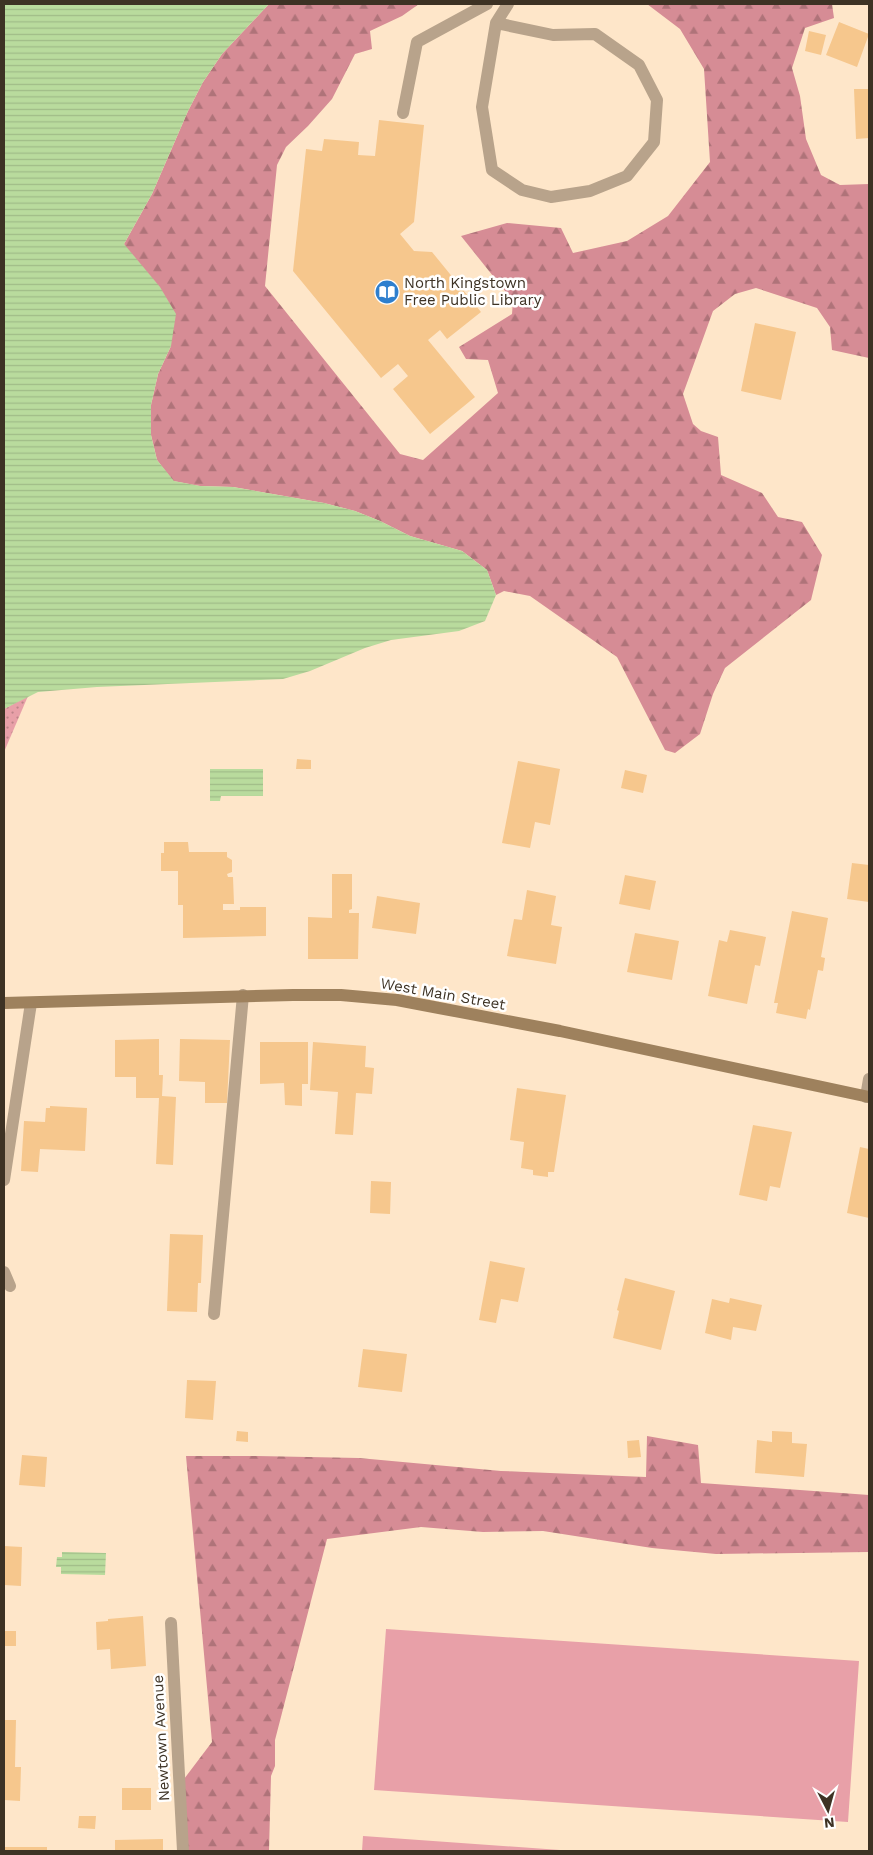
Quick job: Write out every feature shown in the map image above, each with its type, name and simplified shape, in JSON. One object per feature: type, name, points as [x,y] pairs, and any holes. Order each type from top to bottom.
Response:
[{"type":"main road","name":"West Main Street","points":[[4,1003],[242,996],[340,996],[397,1000],[560,1032],[868,1097]]},
{"type":"street","points":[[403,113],[416,42],[488,4]]},
{"type":"street","points":[[496,23],[553,35],[595,34],[639,65],[657,100],[654,142],[626,176],[590,191],[551,197],[522,190],[492,170],[482,107],[496,23],[508,4]]},
{"type":"street","points":[[214,1314],[242,996]]},
{"type":"street","points":[[4,1180],[31,1003]]},
{"type":"street","points":[[868,1097],[869,1079]]},
{"type":"street","points":[[4,1272],[10,1286]]},
{"type":"street","name":"Newtown Avenue","points":[[171,1623],[183,1851]]},
{"type":"shaded area","points":[[4,4],[269,4],[222,54],[203,82],[188,111],[152,194],[124,244],[160,287],[176,314],[171,346],[158,374],[151,405],[151,435],[157,460],[174,481],[200,486],[233,487],[324,503],[355,511],[410,536],[462,551],[487,570],[496,595],[485,621],[459,631],[391,640],[365,648],[310,671],[283,679],[97,687],[38,692],[4,709]]},
{"type":"shaded area","points":[[28,696],[4,752],[4,709]]},
{"type":"shaded area","points":[[210,769],[263,769],[263,796],[221,796],[220,801],[210,801]]},
{"type":"shaded area","points":[[62,1552],[106,1553],[105,1575],[61,1574],[61,1567],[56,1567],[57,1557],[62,1557]]},
{"type":"shaded area","points":[[386,1629],[859,1661],[848,1822],[374,1790]]},
{"type":"shaded area","points":[[363,1836],[574,1851],[362,1851]]},
{"type":"green space","points":[[269,4],[419,4],[402,16],[370,31],[372,49],[355,54],[332,99],[286,147],[277,165],[265,286],[400,454],[423,460],[498,393],[488,360],[466,359],[459,347],[512,314],[513,301],[461,236],[507,223],[561,228],[573,253],[627,241],[668,216],[710,162],[704,69],[680,29],[647,4],[832,4],[834,18],[805,28],[792,68],[800,96],[806,139],[821,175],[840,185],[869,184],[869,358],[832,350],[830,327],[817,308],[756,288],[735,294],[713,311],[683,394],[693,424],[701,431],[718,437],[721,475],[762,493],[778,517],[802,522],[822,555],[811,600],[725,668],[713,694],[700,734],[675,753],[665,750],[617,657],[530,596],[504,591],[496,595],[487,570],[462,551],[410,536],[355,511],[324,503],[233,487],[200,486],[173,481],[157,460],[151,435],[151,405],[158,374],[171,346],[124,244],[152,194],[188,111],[203,82],[222,54]]},
{"type":"green space","points":[[647,1436],[698,1445],[701,1483],[869,1495],[869,1552],[716,1554],[652,1548],[543,1531],[483,1532],[421,1527],[327,1539],[275,1740],[275,1766],[271,1776],[269,1851],[185,1851],[181,1783],[212,1742],[186,1456],[359,1458],[501,1471],[646,1477]]},
{"type":"building","points":[[839,22],[869,34],[857,67],[826,55]]},
{"type":"building","points":[[809,31],[826,35],[821,55],[805,51]]},
{"type":"building","points":[[854,89],[869,89],[869,138],[856,139]]},
{"type":"building","name":"North Kingstown Free Public Library","points":[[379,120],[424,125],[414,222],[400,234],[414,251],[432,252],[481,312],[447,339],[440,330],[428,340],[475,397],[430,434],[393,389],[408,376],[398,364],[381,378],[293,271],[306,149],[322,151],[324,139],[359,142],[358,155],[375,156]]},
{"type":"building","points":[[755,323],[796,332],[781,400],[741,391]]},
{"type":"building","points":[[297,759],[311,760],[311,769],[296,769]]},
{"type":"building","points":[[518,761],[560,769],[550,825],[535,822],[530,848],[502,843]]},
{"type":"building","points":[[625,770],[647,775],[643,793],[621,788]]},
{"type":"building","points":[[164,842],[188,842],[189,852],[227,852],[227,857],[232,860],[232,872],[227,874],[228,877],[233,877],[234,904],[223,904],[223,910],[240,910],[240,907],[266,907],[266,936],[183,938],[183,905],[178,905],[178,871],[161,871],[161,853],[164,853]]},
{"type":"building","points":[[852,863],[869,865],[869,902],[847,899]]},
{"type":"building","points":[[332,874],[352,874],[352,909],[349,910],[349,913],[359,913],[358,959],[308,959],[308,917],[332,918]]},
{"type":"building","points":[[625,875],[656,881],[650,910],[619,904]]},
{"type":"building","points":[[527,890],[556,896],[551,925],[562,927],[556,964],[507,956],[514,919],[522,920]]},
{"type":"building","points":[[377,896],[420,903],[416,934],[372,928]]},
{"type":"building","points":[[792,911],[828,918],[821,957],[825,958],[823,971],[818,970],[810,1010],[808,1009],[806,1019],[776,1013],[778,1003],[774,1003]]},
{"type":"building","points":[[730,930],[766,937],[760,966],[755,965],[747,1004],[708,996],[719,940],[727,942]]},
{"type":"building","points":[[635,933],[679,941],[672,980],[627,972]]},
{"type":"building","points":[[159,1039],[159,1075],[163,1075],[162,1096],[176,1097],[173,1165],[156,1164],[159,1098],[136,1098],[136,1077],[115,1077],[115,1040]]},
{"type":"building","points":[[180,1039],[230,1040],[227,1103],[205,1103],[205,1082],[179,1081]]},
{"type":"building","points":[[260,1042],[308,1042],[308,1084],[302,1084],[302,1106],[285,1105],[284,1083],[260,1084]]},
{"type":"building","points":[[313,1042],[366,1046],[365,1067],[374,1068],[372,1094],[356,1093],[353,1135],[335,1134],[338,1092],[310,1090]]},
{"type":"building","points":[[517,1088],[566,1095],[554,1172],[548,1172],[548,1177],[533,1175],[533,1170],[521,1168],[524,1142],[510,1140]]},
{"type":"building","points":[[50,1106],[87,1108],[85,1151],[40,1149],[38,1172],[21,1171],[24,1121],[45,1122],[46,1108],[50,1108]]},
{"type":"building","points":[[753,1125],[792,1132],[780,1188],[770,1186],[767,1201],[739,1195]]},
{"type":"building","points":[[860,1147],[869,1149],[869,1218],[847,1213]]},
{"type":"building","points":[[371,1181],[391,1182],[390,1214],[370,1213]]},
{"type":"building","points":[[170,1234],[203,1235],[201,1283],[198,1283],[197,1312],[167,1311]]},
{"type":"building","points":[[490,1261],[525,1268],[518,1302],[501,1299],[496,1323],[479,1320]]},
{"type":"building","points":[[625,1278],[675,1291],[661,1350],[613,1338],[619,1311],[617,1310]]},
{"type":"building","points":[[730,1298],[762,1305],[756,1331],[733,1327],[731,1340],[705,1333],[712,1299],[729,1303]]},
{"type":"building","points":[[363,1349],[407,1354],[402,1392],[358,1387]]},
{"type":"building","points":[[187,1380],[216,1381],[213,1420],[185,1418]]},
{"type":"building","points":[[237,1431],[248,1432],[248,1442],[236,1441]]},
{"type":"building","points":[[772,1431],[792,1432],[792,1443],[807,1444],[804,1477],[755,1473],[757,1440],[772,1442]]},
{"type":"building","points":[[639,1440],[641,1457],[628,1458],[627,1441]]},
{"type":"building","points":[[22,1455],[47,1457],[45,1487],[19,1485]]},
{"type":"building","points":[[4,1546],[22,1547],[21,1586],[4,1585]]},
{"type":"building","points":[[143,1616],[146,1666],[111,1669],[110,1649],[97,1650],[96,1622]]},
{"type":"building","points":[[4,1631],[16,1631],[16,1646],[4,1646]]},
{"type":"building","points":[[4,1720],[16,1720],[15,1767],[21,1767],[20,1801],[4,1800]]},
{"type":"building","points":[[122,1788],[151,1788],[151,1810],[122,1810]]},
{"type":"building","points":[[79,1816],[96,1816],[95,1829],[78,1828]]},
{"type":"building","points":[[163,1839],[163,1851],[115,1851],[115,1840]]},
{"type":"building","points":[[4,1847],[47,1847],[47,1851],[4,1851]]},
{"type":"place","name":"North Kingstown Free Public Library","points":[[387,292]]}]
